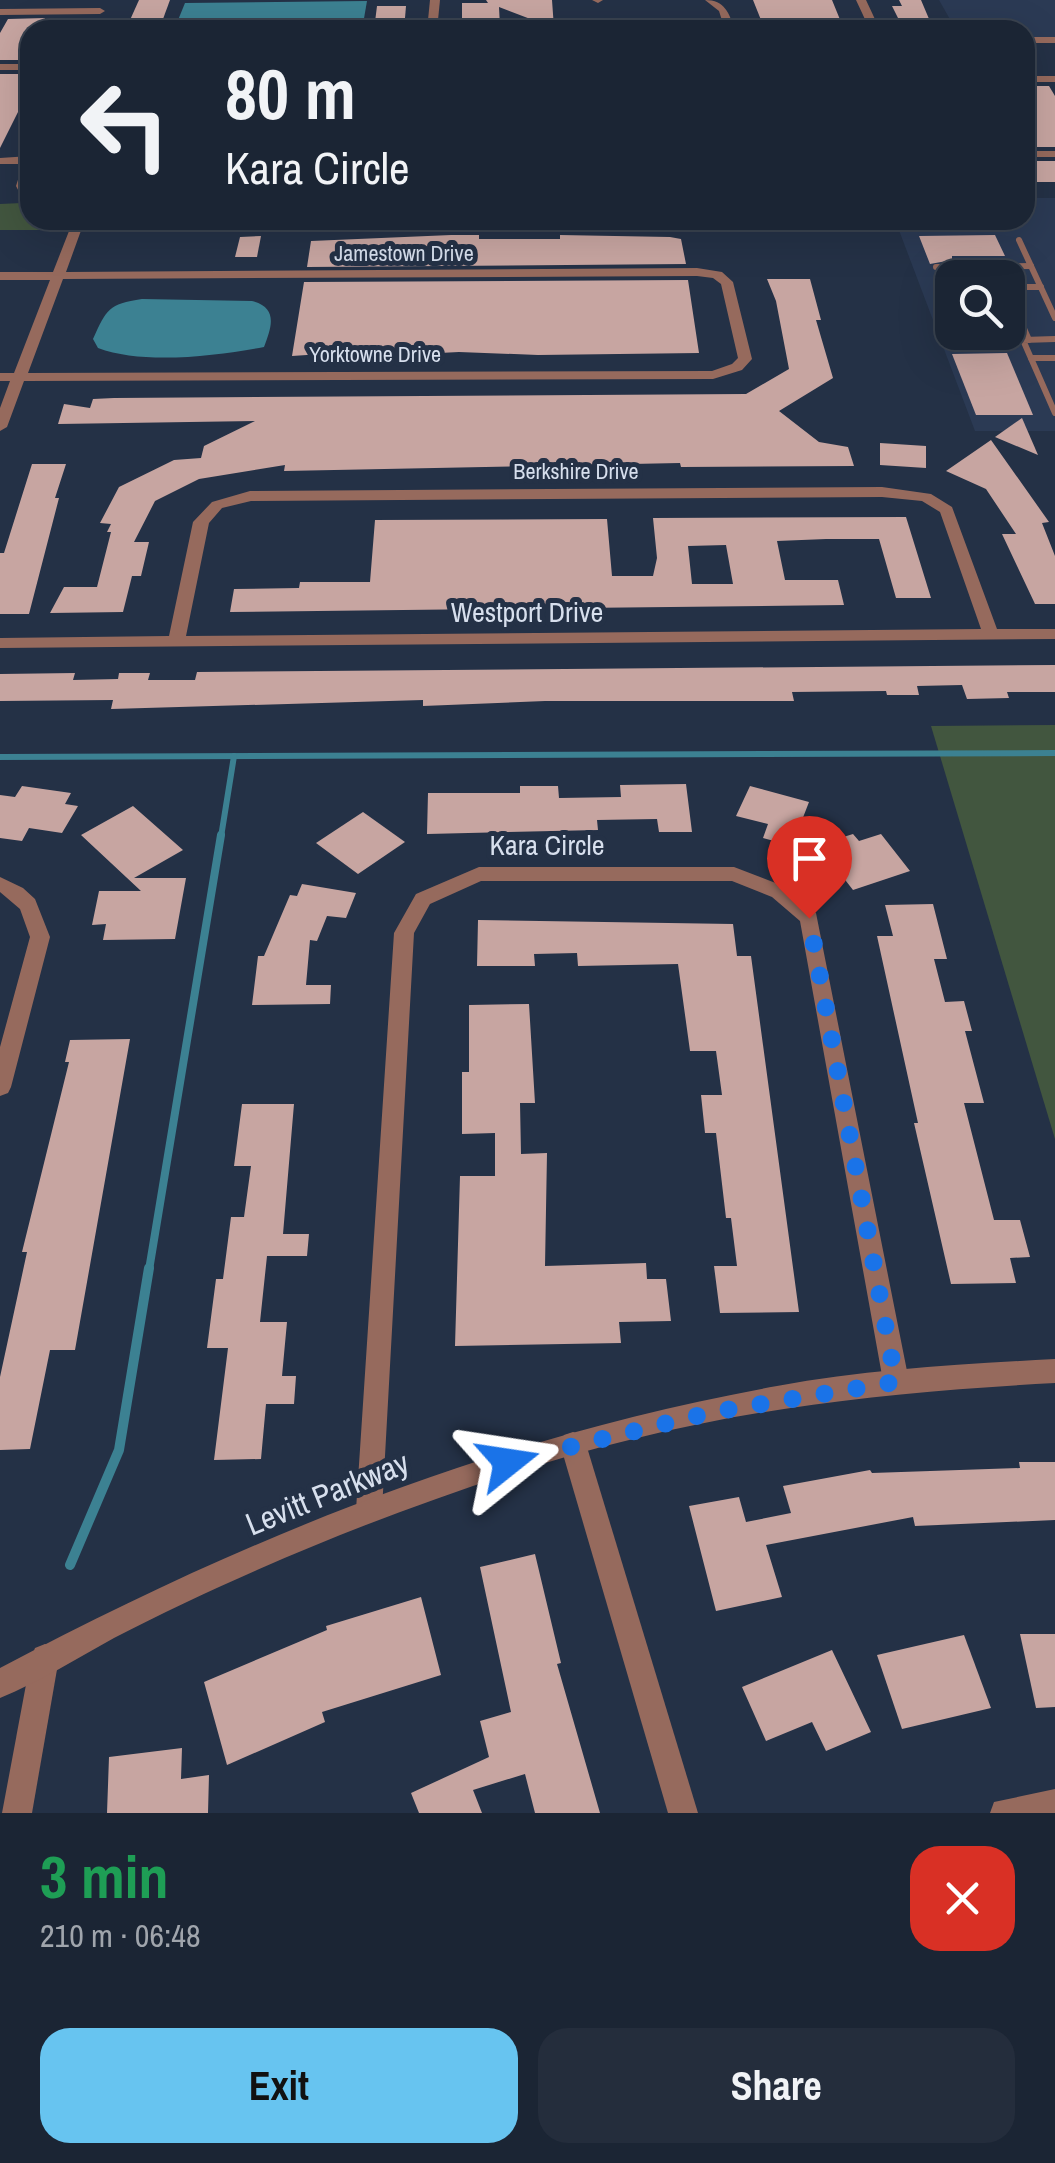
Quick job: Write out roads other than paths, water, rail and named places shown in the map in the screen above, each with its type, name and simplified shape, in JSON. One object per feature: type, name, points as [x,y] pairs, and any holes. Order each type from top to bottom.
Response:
[{"type":"street","points":[[0,12],[98,16],[106,0]]},
{"type":"street","points":[[710,0],[723,10],[726,20]]},
{"type":"street","points":[[1051,40],[1055,52]]},
{"type":"street","points":[[0,428],[75,230]]},
{"type":"street","name":"Jamestown Drive","points":[[0,276],[697,272],[717,275],[726,282],[745,359]]},
{"type":"street","name":"Yorktowne Drive","points":[[0,377],[713,375],[745,359]]},
{"type":"street","name":"Berkshire Drive","points":[[176,642],[201,522],[217,505],[250,496],[882,492],[926,497],[946,510],[991,635]]},
{"type":"street","name":"Westport Drive","points":[[0,642],[1055,634]]},
{"type":"street","name":"Kara Circle","points":[[368,1510],[404,933],[423,899],[478,874],[734,874],[779,892],[809,918],[896,1382]]},
{"type":"street","points":[[0,884],[21,892],[36,916],[40,937],[0,1087]]},
{"type":"street","name":"Levitt Parkway","points":[[0,1684],[165,1599],[368,1510],[476,1471],[573,1444],[782,1398],[896,1382],[1055,1371]]},
{"type":"street","points":[[573,1444],[683,1813]]},
{"type":"street","points":[[16,1813],[45,1658]]},
{"type":"street","points":[[1006,1813],[1055,1804]]},
{"type":"lane","points":[[1019,240],[1055,318]]},
{"type":"lane","points":[[1025,266],[1032,266]]},
{"type":"lane","points":[[1025,288],[1041,287]]},
{"type":"lane","points":[[1025,330],[1029,340]]},
{"type":"lane","points":[[1055,339],[1023,340],[1055,413]]},
{"type":"lane","points":[[1031,358],[1055,358]]},
{"type":"waterway","points":[[234,756],[1055,753]]},
{"type":"waterway","points":[[0,757],[234,756]]},
{"type":"waterway","points":[[221,837],[234,756]]},
{"type":"waterway","points":[[149,1270],[221,835]]},
{"type":"waterway","points":[[70,1565],[119,1450],[149,1268]]}]
